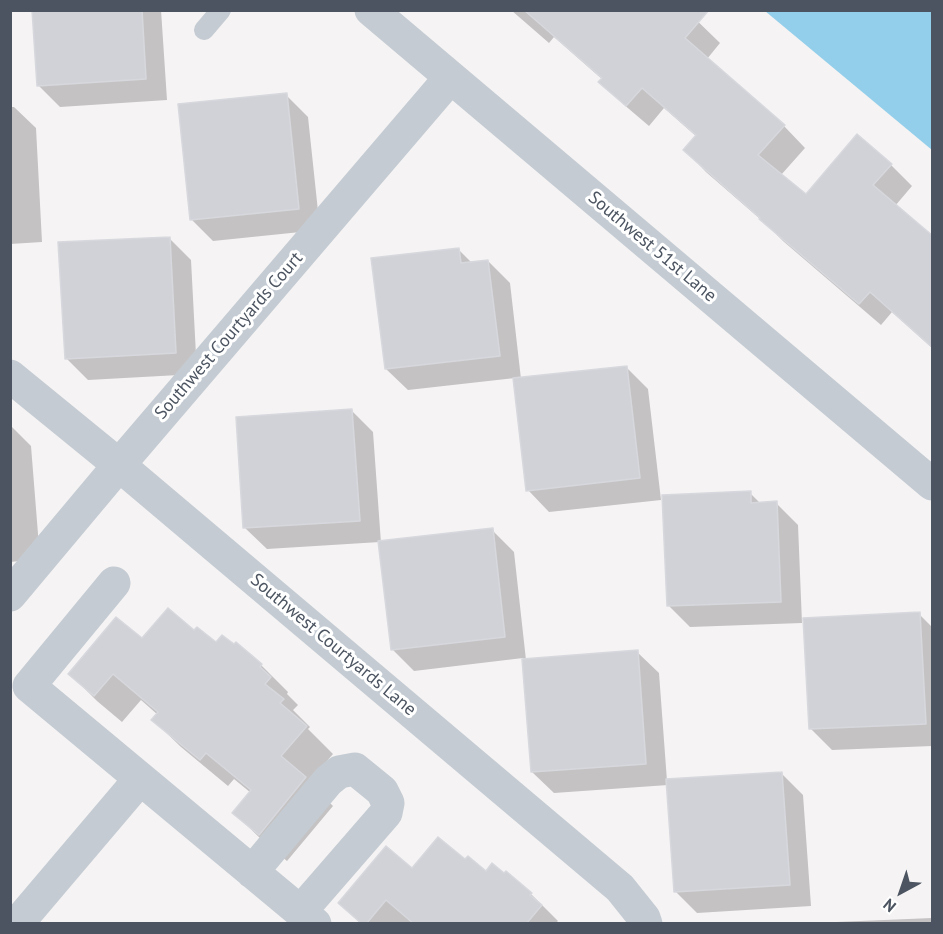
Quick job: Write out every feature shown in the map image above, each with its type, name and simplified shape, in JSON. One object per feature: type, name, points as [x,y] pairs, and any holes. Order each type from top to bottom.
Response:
[{"type":"street","name":"Southwest 51st Lane","points":[[371,10],[933,484]]},
{"type":"street","name":"Southwest Courtyards Court","points":[[10,596],[450,78]]},
{"type":"street","name":"Southwest Courtyards Lane","points":[[10,376],[119,465],[620,888],[644,918],[646,924]]},
{"type":"street","points":[[114,583],[29,686],[307,918],[386,813],[388,803],[382,791],[355,769],[339,772],[328,781],[252,872]]},
{"type":"street","points":[[17,924],[140,779]]},
{"type":"lane","points":[[204,30],[221,10]]},
{"type":"water","points":[[765,11],[932,11],[932,150]]},
{"type":"building","points":[[32,10],[142,10],[146,79],[37,86]]},
{"type":"building","points":[[524,10],[709,10],[685,38],[785,125],[758,155],[806,194],[857,134],[892,164],[873,185],[933,236],[933,348],[870,292],[859,304],[759,219],[683,150],[696,135],[642,88],[626,106],[598,82],[602,78]]},
{"type":"building","points":[[287,93],[299,209],[190,220],[178,104]]},
{"type":"building","points":[[170,237],[176,353],[65,359],[58,242]]},
{"type":"building","points":[[459,248],[461,263],[488,260],[500,356],[385,369],[371,258]]},
{"type":"building","points":[[627,366],[640,478],[526,491],[513,378]]},
{"type":"building","points":[[352,409],[360,521],[243,528],[236,417]]},
{"type":"building","points":[[751,491],[751,503],[777,501],[781,602],[667,606],[662,495]]},
{"type":"building","points":[[493,528],[505,637],[391,650],[378,541]]},
{"type":"building","points":[[168,608],[194,630],[197,627],[216,642],[222,635],[234,644],[236,642],[262,664],[260,667],[271,677],[265,684],[284,699],[280,703],[307,726],[281,756],[306,777],[259,835],[232,813],[251,790],[206,753],[200,760],[151,720],[158,712],[113,674],[94,696],[68,674],[116,617],[142,638]]},
{"type":"building","points":[[920,612],[926,724],[809,729],[803,618]]},
{"type":"building","points":[[638,650],[646,764],[531,772],[522,659]]},
{"type":"building","points":[[782,772],[790,885],[674,892],[666,779]]},
{"type":"building","points":[[438,837],[465,859],[468,856],[486,871],[492,863],[504,873],[506,871],[532,893],[530,895],[542,905],[526,924],[414,924],[386,900],[366,924],[362,924],[338,903],[386,846],[412,868]]}]
